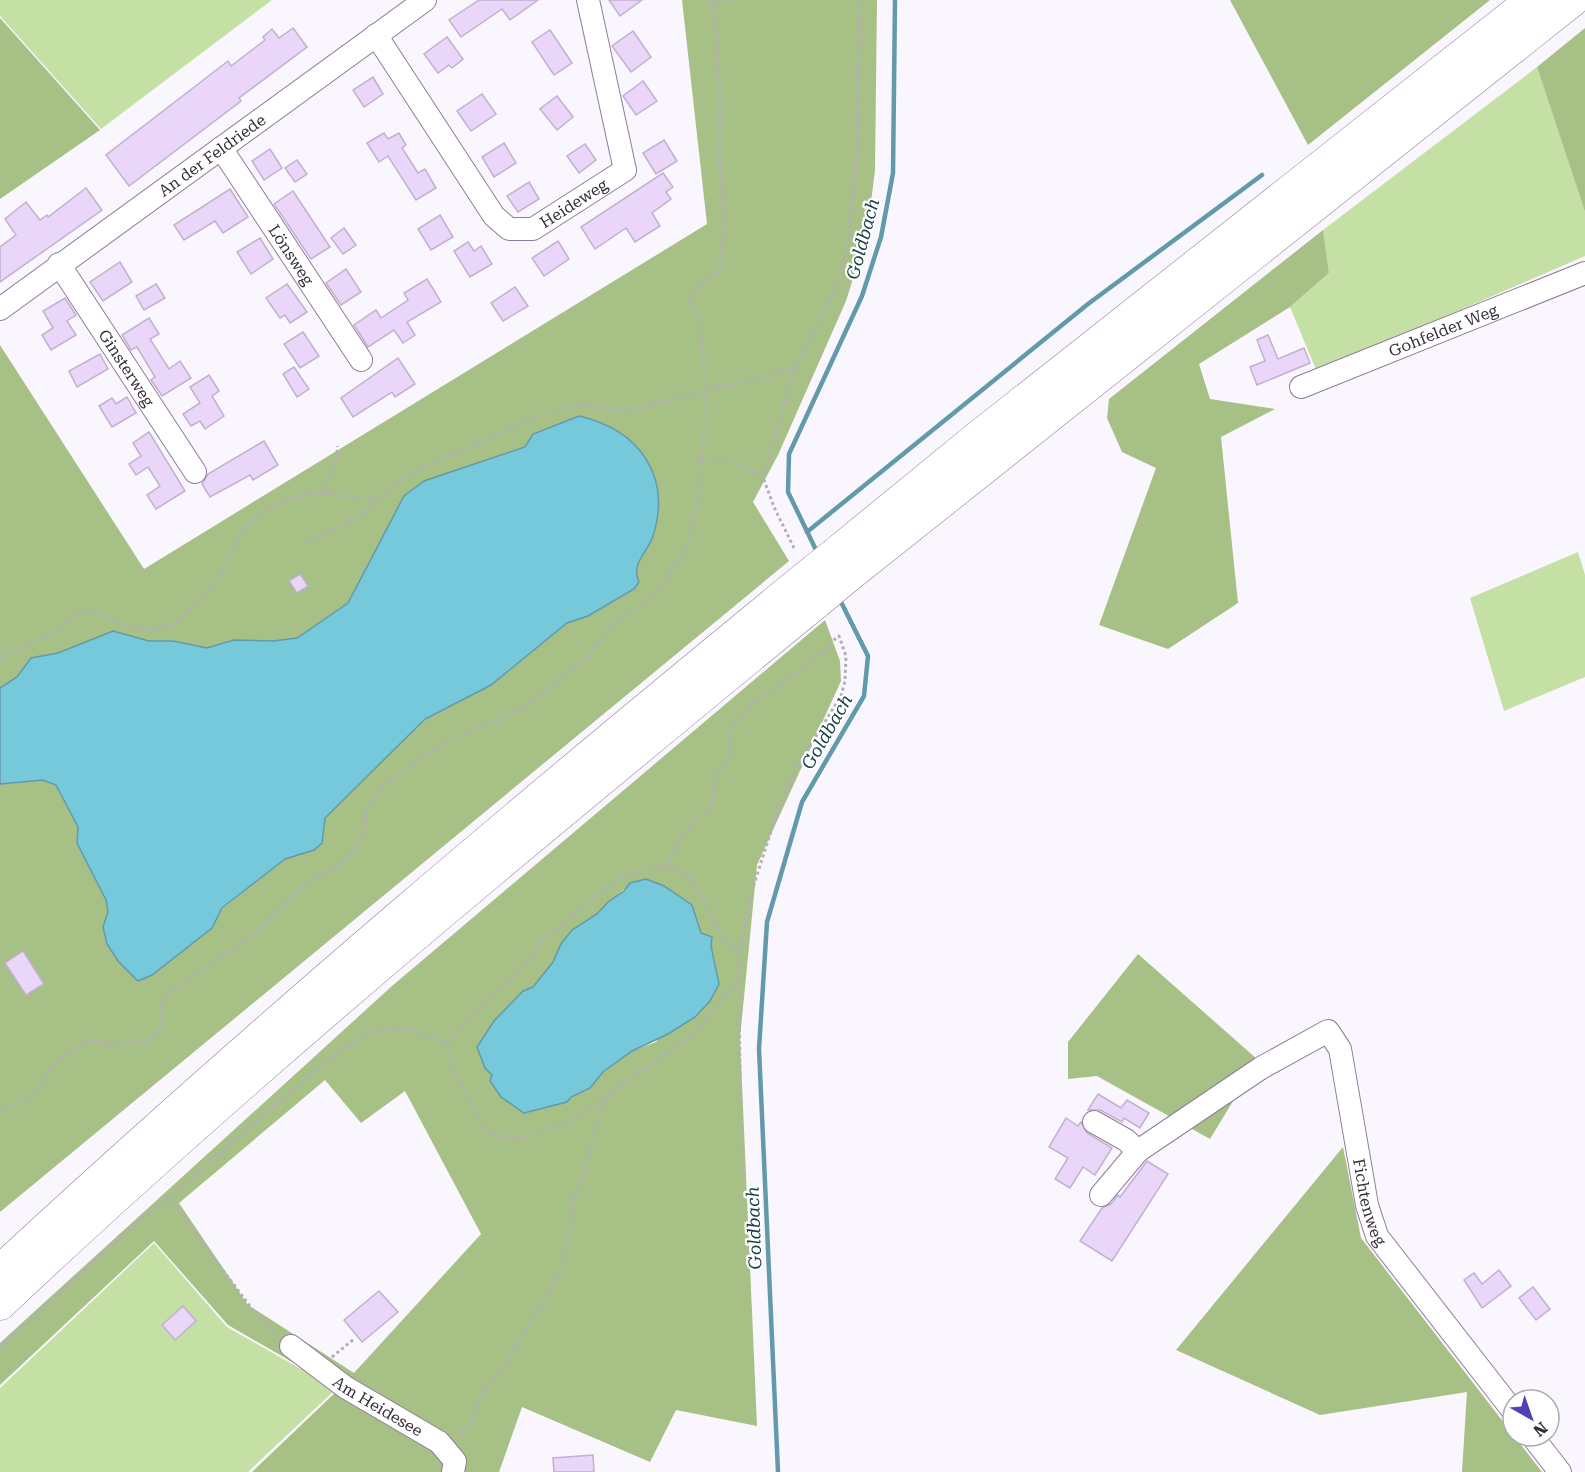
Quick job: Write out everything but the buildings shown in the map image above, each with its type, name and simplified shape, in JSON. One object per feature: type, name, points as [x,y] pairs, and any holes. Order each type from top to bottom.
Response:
[{"type":"highway","points":[[841,565],[978,437],[1532,0]]},
{"type":"highway","points":[[0,1304],[281,1049],[497,865],[841,565],[1573,0]]},
{"type":"highway","points":[[0,1271],[106,1172],[353,956],[620,730],[811,590]]},
{"type":"street","name":"An der Feldriede","points":[[0,309],[425,0]]},
{"type":"street","name":"Heideweg","points":[[376,35],[494,216],[509,229],[533,229],[625,170],[588,0]]},
{"type":"street","name":"Lönsweg","points":[[221,148],[361,360]]},
{"type":"street","name":"Ginsterweg","points":[[59,264],[195,472]]},
{"type":"street","name":"Gohfelder Weg","points":[[1301,387],[1585,273]]},
{"type":"street","name":"Fichtenweg","points":[[1138,1152],[1261,1068],[1328,1031],[1340,1049],[1367,1205],[1377,1236],[1501,1396]]},
{"type":"street","points":[[1094,1122],[1126,1140],[1138,1152],[1101,1195]]},
{"type":"street","name":"Am Heidesee","points":[[291,1346],[345,1387],[439,1442],[454,1467]]},
{"type":"street","points":[[1541,1448],[1560,1472]]},
{"type":"path","points":[[0,1111],[26,1101],[39,1089],[49,1071],[63,1057],[85,1043],[92,1041],[111,1045],[132,1039],[141,1042],[152,1038],[160,1029],[164,996],[250,937],[301,887],[344,860],[360,843],[366,810],[382,786],[444,742],[497,720],[528,704],[590,655],[614,623],[655,595],[666,583],[672,568],[685,552],[696,513],[706,391],[700,323],[689,300],[698,285],[719,271],[725,223],[719,156],[720,98],[717,38],[712,2],[734,0]]},
{"type":"path","points":[[794,548],[774,507],[763,477],[795,368],[839,280],[847,244],[858,152],[857,83],[860,33],[858,0]]},
{"type":"path","points":[[306,542],[360,517],[399,482],[419,469],[544,414],[572,405],[593,405],[622,412],[795,368]]},
{"type":"path","points":[[325,493],[328,475],[338,456],[337,446]]},
{"type":"path","points":[[701,459],[734,461],[763,477]]},
{"type":"path","points":[[0,657],[53,633],[78,613],[94,612],[122,625],[149,630],[176,623],[218,579],[242,531],[258,516],[289,498],[325,493],[379,501]]},
{"type":"path","points":[[667,867],[670,854],[697,817],[711,807],[715,776],[732,752],[728,732],[753,703],[811,663],[813,657],[825,653],[830,643],[839,636],[846,656],[845,681],[841,696],[797,767],[778,809],[751,894],[740,952],[741,1170]]},
{"type":"path","points":[[739,979],[695,1033],[614,1092],[571,1121],[520,1138],[493,1135],[483,1125],[460,1088],[450,1065],[448,1052],[450,1044],[481,1006],[519,971],[543,940],[568,918],[624,877],[647,869],[667,867],[682,873],[696,884],[722,939],[740,952]]},
{"type":"path","points":[[0,1348],[133,1225],[169,1198],[320,1066],[369,1031],[407,1029],[450,1044]]},
{"type":"path","points":[[454,1467],[460,1434],[474,1418],[479,1397],[505,1365],[562,1269],[574,1199],[583,1178],[602,1108],[614,1092]]},
{"type":"path","points":[[169,1198],[255,1312],[275,1335],[291,1346]]},
{"type":"path","points":[[319,1367],[354,1339]]},
{"type":"green space","points":[[0,0],[272,0],[101,129],[0,16]]},
{"type":"green space","points":[[682,0],[877,0],[875,170],[867,234],[846,301],[778,455],[753,502],[789,561],[0,1212],[0,784],[43,780],[56,785],[78,827],[77,843],[106,900],[108,912],[103,927],[151,975],[212,928],[222,909],[285,859],[314,850],[322,843],[325,818],[425,719],[491,685],[567,623],[588,616],[635,575],[637,564],[525,447],[424,481],[404,496],[348,603],[297,638],[273,641],[234,640],[207,648],[173,641],[149,641],[113,631],[58,653],[32,658],[17,677],[0,688],[0,345],[144,569],[707,224]]},
{"type":"green space","points":[[1230,0],[1490,0],[1308,145]]},
{"type":"green space","points":[[0,18],[100,130],[0,199]]},
{"type":"green space","points":[[1585,28],[1585,212],[1537,67]]},
{"type":"green space","points":[[1537,67],[1585,212],[1585,256],[1317,372],[1290,307],[1329,273],[1323,230]]},
{"type":"green space","points":[[1323,230],[1329,273],[1290,307],[1199,364],[1210,399],[1275,409],[1221,437],[1238,603],[1168,649],[1099,625],[1156,468],[1122,452],[1107,418],[1109,399]]},
{"type":"green space","points":[[1578,552],[1585,575],[1585,677],[1504,711],[1470,598]]},
{"type":"green space","points":[[825,620],[840,661],[841,681],[757,865],[740,1038],[757,1426],[676,1410],[650,1462],[522,1407],[499,1472],[252,1472],[339,1389],[228,1325],[154,1241],[0,1385],[0,1343],[392,986]],"holes":[[[646,879],[663,885],[692,905],[701,933],[711,946],[716,966],[656,1042],[632,1051],[603,1072],[590,1088],[571,1097],[490,1081],[492,1075],[478,1047],[494,1021],[523,991],[533,987],[553,962],[561,944],[572,930],[597,914],[631,883]],[[325,1080],[361,1123],[405,1091],[481,1234],[354,1373],[248,1305],[179,1203]]]},
{"type":"green space","points":[[1138,954],[1258,1060],[1210,1139],[1097,1076],[1068,1079],[1068,1042]]},
{"type":"green space","points":[[1343,1147],[1361,1238],[1501,1419],[1501,1448],[1523,1448],[1542,1472],[1462,1472],[1467,1392],[1320,1415],[1176,1350]]},
{"type":"green space","points":[[154,1243],[227,1327],[336,1389],[248,1472],[0,1472],[0,1388]]},
{"type":"water","points":[[579,416],[619,432],[646,458],[654,475],[658,493],[658,514],[651,542],[638,564],[639,582],[634,589],[588,616],[567,623],[491,685],[425,719],[325,818],[322,843],[314,850],[285,859],[222,908],[212,928],[152,975],[138,981],[118,961],[107,944],[103,927],[108,912],[106,900],[77,843],[78,827],[56,785],[43,780],[0,784],[0,688],[17,677],[31,658],[58,653],[113,631],[149,641],[173,641],[207,648],[234,640],[273,641],[297,638],[348,603],[404,496],[424,481],[525,447],[533,434]]},
{"type":"water","points":[[646,879],[664,886],[692,905],[701,933],[712,937],[711,946],[719,984],[710,1001],[695,1017],[668,1034],[632,1051],[603,1072],[590,1088],[571,1097],[567,1102],[524,1113],[501,1097],[490,1081],[492,1075],[485,1068],[477,1047],[494,1021],[523,991],[533,987],[553,962],[561,944],[572,930],[597,914],[630,883]]},
{"type":"waterway","name":"Goldbach","points":[[817,552],[788,492],[789,454],[862,296],[881,237],[893,173],[895,0]]},
{"type":"waterway","points":[[807,532],[1088,304],[1262,175]]},
{"type":"waterway","name":"Goldbach","points":[[778,1472],[759,1049],[767,922],[802,802],[864,696],[868,656],[839,598]]}]
